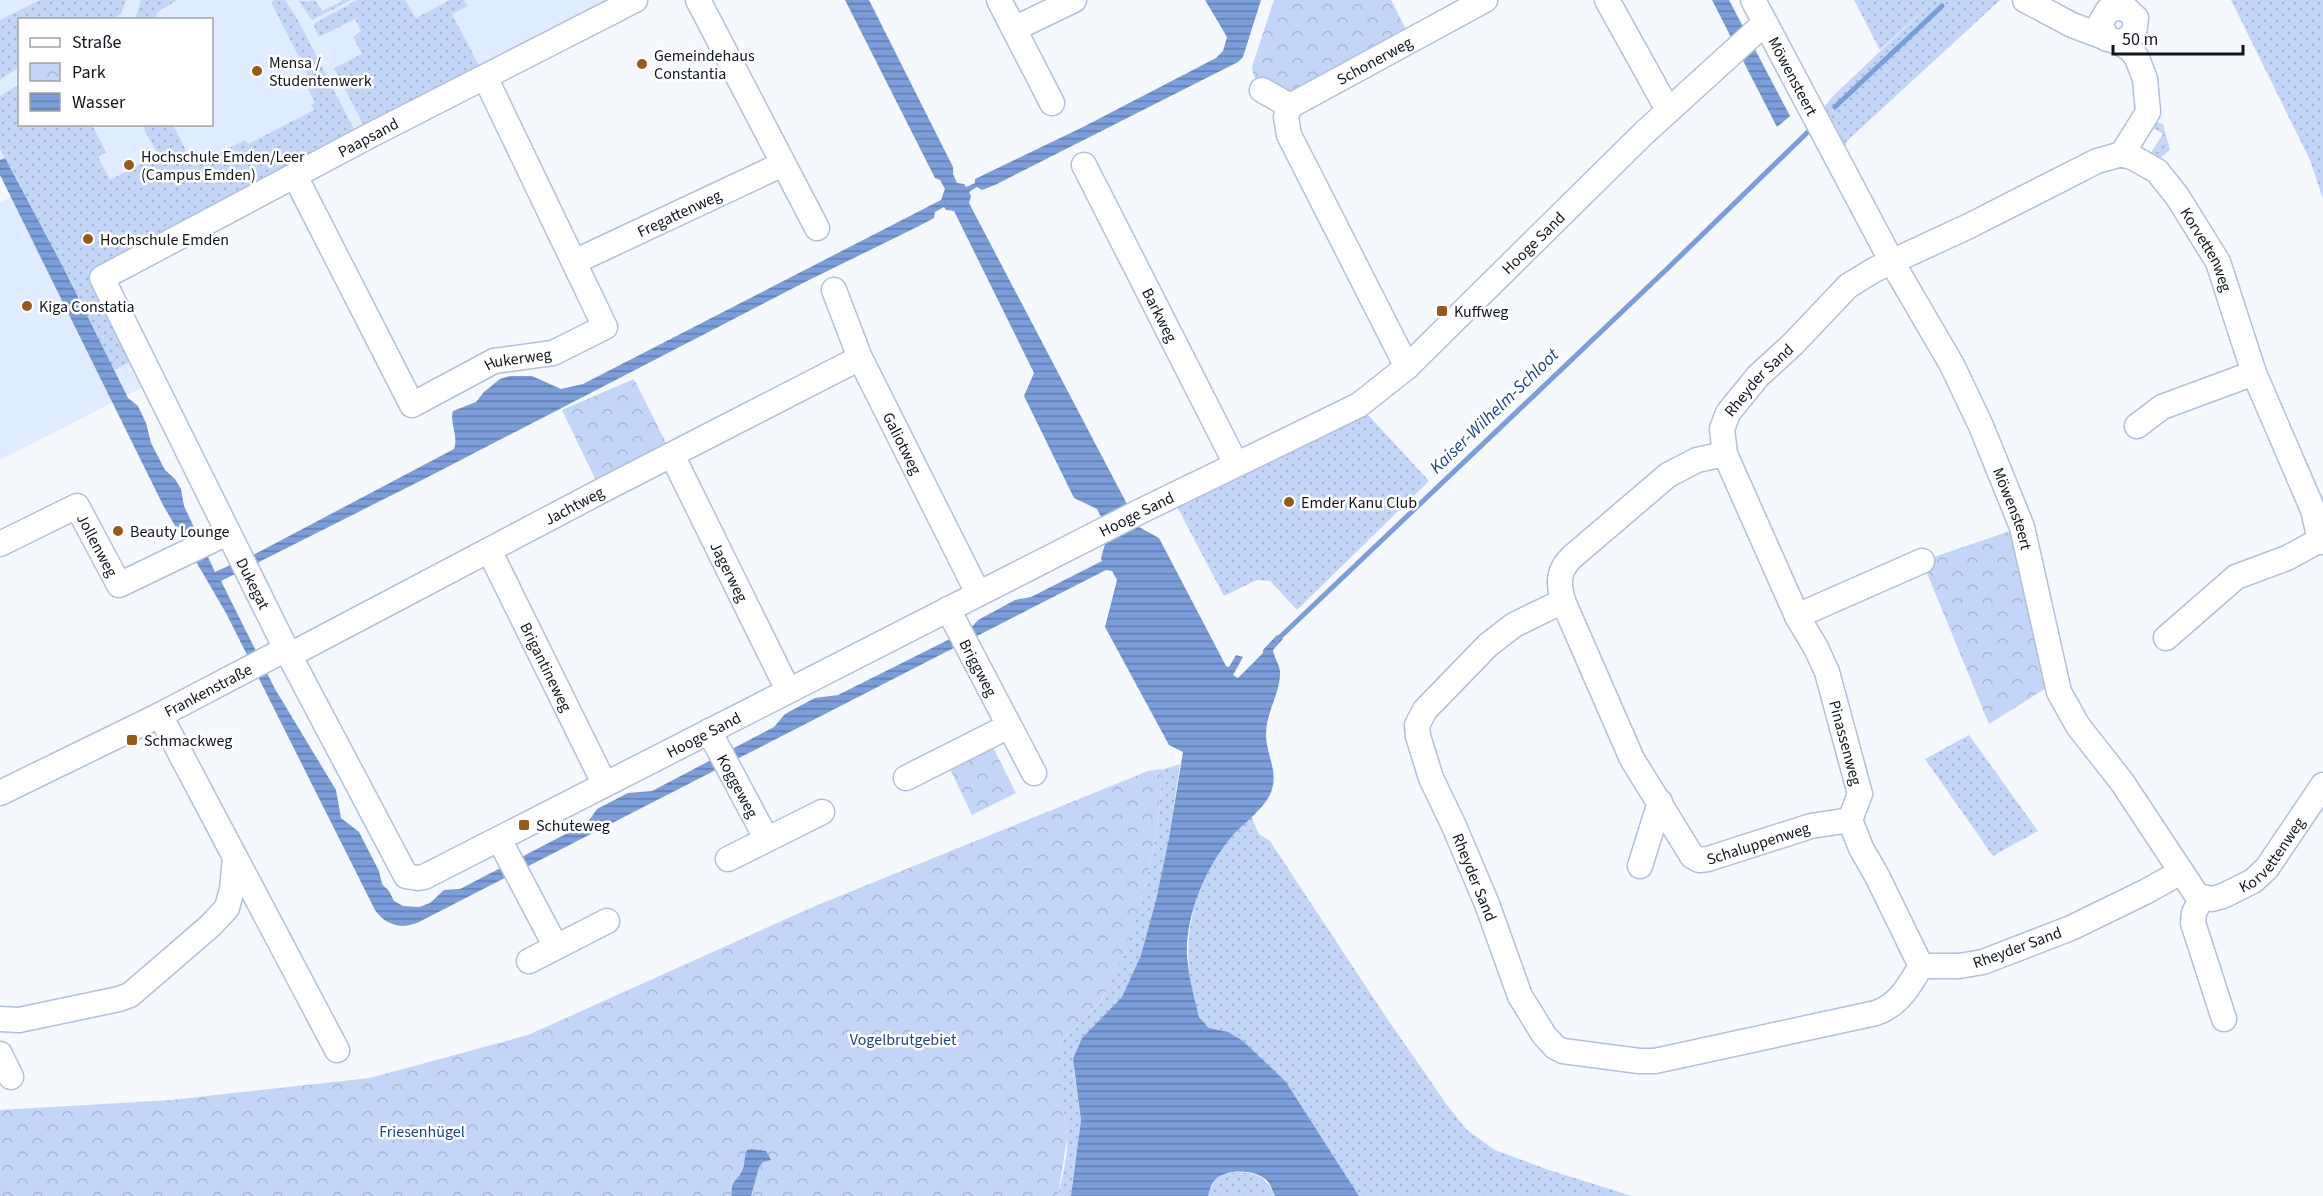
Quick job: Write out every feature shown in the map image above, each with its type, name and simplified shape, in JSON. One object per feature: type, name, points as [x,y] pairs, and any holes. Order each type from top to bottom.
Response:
[{"type":"street","name":"Paapsand","points":[[102,278],[635,0]]},
{"type":"street","points":[[698,0],[817,228]]},
{"type":"street","points":[[999,0],[1052,103]]},
{"type":"street","points":[[1014,29],[1074,0]]},
{"type":"street","name":"Schonerweg","points":[[1290,106],[1485,0]]},
{"type":"street","points":[[1607,0],[1668,110]]},
{"type":"street","name":"Möwensteert","points":[[1753,0],[1760,29],[1952,365],[2005,482],[2025,538],[2059,692],[2078,726],[2122,782],[2196,894],[2202,897]]},
{"type":"street","points":[[1892,262],[2097,161],[2122,154],[2148,112],[2145,79],[2140,63],[2130,49],[2070,24],[2025,0]]},
{"type":"street","name":"Hooge Sand","points":[[418,878],[509,858],[604,783],[1093,535],[1359,405],[1407,367],[1668,110],[1760,29]]},
{"type":"street","name":"Hukerweg","points":[[295,176],[412,405],[494,361],[553,353],[605,327],[485,77]]},
{"type":"street","points":[[1262,90],[1290,106],[1286,117],[1290,135],[1407,367]]},
{"type":"street","name":"Korvettenweg","points":[[2122,154],[2142,162],[2163,177],[2214,255],[2254,373],[2313,510],[2322,541],[2287,558],[2236,577],[2166,638]]},
{"type":"street","name":"Fregattenweg","points":[[573,262],[783,164]]},
{"type":"street","name":"Barkweg","points":[[1084,165],[1236,464]]},
{"type":"street","name":"Rheyder Sand","points":[[1725,454],[1722,429],[1728,412],[1758,376],[1793,344],[1856,279],[1892,262]]},
{"type":"street","name":"Dukegat","points":[[102,278],[248,572],[273,658],[406,876],[418,878]]},
{"type":"street","name":"Galiotweg","points":[[834,290],[860,358],[978,593]]},
{"type":"street","name":"Jachtweg","points":[[273,658],[489,550],[860,358]]},
{"type":"street","points":[[2137,426],[2162,407],[2254,373]]},
{"type":"street","points":[[1563,601],[1559,584],[1560,572],[1572,557],[1668,475],[1697,460],[1725,454]]},
{"type":"street","name":"Pinassenweg","points":[[1725,454],[1797,616],[1816,648],[1836,704],[1860,794],[1850,820]]},
{"type":"street","name":"Jagerweg","points":[[672,455],[788,690]]},
{"type":"street","name":"Jollenweg","points":[[0,544],[77,506],[119,585],[197,547],[231,539]]},
{"type":"street","name":"Brigantineweg","points":[[489,550],[604,783]]},
{"type":"street","points":[[1797,616],[1922,561]]},
{"type":"street","name":"Rheyder Sand","points":[[1563,601],[1514,625],[1488,645],[1425,710],[1419,720],[1417,730],[1431,778],[1483,896],[1520,996],[1534,1021],[1552,1045],[1570,1052],[1655,1061],[1886,1010],[1904,993],[1921,966],[1959,966],[1983,962],[2071,928],[2181,872]]},
{"type":"street","name":"Schaluppenweg","points":[[1563,601],[1632,759],[1690,853],[1699,860],[1811,826],[1850,820]]},
{"type":"street","name":"Briggweg","points":[[948,609],[1034,773]]},
{"type":"street","name":"Frankenstraße","points":[[0,793],[273,658]]},
{"type":"street","points":[[160,715],[337,1050]]},
{"type":"street","points":[[906,778],[1009,726]]},
{"type":"street","name":"Koggeweg","points":[[709,731],[766,838]]},
{"type":"street","name":"Korvettenweg","points":[[2202,897],[2212,899],[2223,896],[2253,881],[2270,863],[2323,784]]},
{"type":"street","points":[[1640,866],[1660,802]]},
{"type":"street","points":[[728,859],[822,812]]},
{"type":"street","points":[[1850,820],[1861,848],[1921,966]]},
{"type":"street","points":[[0,1019],[19,1020],[119,999],[140,989],[210,926],[226,908],[232,888],[235,857]]},
{"type":"street","points":[[509,858],[556,947]]},
{"type":"street","points":[[2202,897],[2193,920],[2224,1019]]},
{"type":"street","points":[[529,961],[607,921]]},
{"type":"street","points":[[0,1054],[11,1077]]},
{"type":"shaded area","name":"Hochschule Emden","points":[[0,0],[635,0],[102,278],[153,382],[0,460],[0,203],[17,193],[0,161]]},
{"type":"green space","points":[[40,0],[126,0],[121,14],[115,18],[18,18],[18,68],[0,80],[0,20]]},
{"type":"green space","points":[[141,0],[176,0],[159,11],[155,18],[136,18]]},
{"type":"green space","points":[[285,0],[299,22],[360,141],[102,278],[141,356],[114,370],[63,267],[0,149],[0,96],[18,86],[18,126],[93,126],[106,152],[98,157],[110,180],[158,155],[143,126],[174,126],[194,166],[245,140],[248,144],[314,110],[311,105],[315,103],[303,78],[308,75],[271,2]]},
{"type":"green space","points":[[298,0],[307,2],[315,0],[322,11],[341,0],[351,0],[312,20]]},
{"type":"green space","points":[[357,0],[405,0],[416,18],[450,0],[464,0],[468,6],[452,14],[485,77],[369,136],[334,68],[362,54],[353,37],[361,31],[355,19],[319,37],[314,26],[315,23]]},
{"type":"green space","points":[[1274,0],[1391,0],[1412,41],[1290,106],[1261,87],[1252,67]]},
{"type":"green space","points":[[1854,0],[2000,0],[1848,140],[1838,159],[1816,117],[1833,96],[1930,4],[1880,50]]},
{"type":"green space","points":[[2231,0],[2323,0],[2323,199],[2310,160]]},
{"type":"green space","points":[[2157,122],[2163,124],[2170,150],[2160,158],[2149,161],[2150,154],[2163,134],[2154,128],[2153,124]]},
{"type":"green space","points":[[634,379],[672,455],[601,491],[562,410]]},
{"type":"green space","points":[[1359,405],[1429,481],[1297,610],[1270,581],[1257,580],[1224,596],[1172,497]]},
{"type":"green space","points":[[2022,527],[2056,682],[1989,724],[1922,561]]},
{"type":"green space","points":[[1969,735],[2038,831],[1993,856],[1925,759]]},
{"type":"green space","points":[[992,745],[1016,793],[972,815],[949,767]]},
{"type":"green space","points":[[1180,764],[1169,838],[1141,955],[1122,997],[1082,1038],[1074,1070],[1081,1120],[1071,1196],[1058,1196],[1067,1144],[1058,1066],[1060,1046],[1067,1035],[1102,999],[1114,975],[1135,918],[1152,856],[1161,770]]},
{"type":"green space","name":"Vogelbrutgebiet","points":[[1161,769],[1152,856],[1125,950],[1097,1006],[1068,1034],[1060,1046],[1058,1058],[1067,1138],[1058,1196],[0,1196],[0,1110],[171,1100],[370,1078],[528,1035],[815,906],[1148,771]]},
{"type":"green space","points":[[1251,816],[1259,834],[1270,841],[1384,1014],[1467,1130],[1495,1150],[1632,1196],[1359,1196],[1286,1082],[1209,1028],[1198,1014],[1188,962],[1192,916],[1198,893],[1219,851]]},
{"type":"green space","points":[[1237,1172],[1260,1177],[1268,1184],[1275,1196],[1208,1196],[1212,1185],[1218,1178]]},
{"type":"water","points":[[845,0],[869,0],[953,167],[957,183],[964,184],[966,187],[975,183],[975,179],[1083,127],[1216,58],[1223,51],[1227,37],[1205,0],[1261,0],[1243,57],[1238,62],[995,185],[982,190],[977,187],[969,192],[971,196],[969,203],[1139,527],[1159,538],[1226,666],[1229,667],[1236,655],[1243,657],[1233,675],[1238,678],[1277,635],[1283,639],[1273,650],[1280,671],[1280,679],[1268,718],[1266,734],[1274,777],[1271,792],[1259,809],[1223,848],[1199,891],[1188,938],[1189,970],[1199,1017],[1209,1028],[1228,1032],[1243,1041],[1286,1082],[1359,1196],[1275,1196],[1264,1178],[1251,1173],[1235,1172],[1221,1175],[1216,1179],[1208,1196],[1071,1196],[1081,1120],[1073,1059],[1082,1038],[1122,997],[1141,955],[1169,838],[1183,752],[1169,745],[1105,627],[1117,580],[1112,571],[1106,570],[419,922],[400,926],[384,919],[375,910],[226,613],[163,505],[0,175],[0,160],[5,158],[63,267],[128,398],[138,406],[146,423],[151,443],[165,470],[175,479],[181,489],[184,506],[215,572],[257,553],[454,449],[453,411],[476,402],[500,379],[510,376],[532,376],[561,389],[583,384],[941,200],[945,189],[940,180],[935,178]],"holes":[[[944,207],[946,210],[954,211],[1034,373],[1024,396],[1074,498],[1097,509],[1113,540],[1105,544],[1102,561],[1031,597],[1015,600],[978,620],[970,629],[838,695],[815,698],[785,714],[774,727],[652,791],[628,793],[597,809],[587,823],[460,889],[444,890],[430,903],[419,907],[403,906],[394,901],[382,884],[379,871],[359,832],[341,818],[336,790],[275,689],[221,581],[917,227],[934,218],[935,212]]]},
{"type":"water","points":[[1712,0],[1729,0],[1790,116],[1777,127]]},
{"type":"water","points":[[747,1150],[766,1151],[771,1160],[763,1162],[759,1167],[751,1196],[732,1196],[732,1187],[743,1169]]},
{"type":"waterway","name":"Kaiser-Wilhelm-Schloot","points":[[1835,107],[1942,6]]},
{"type":"waterway","name":"Kaiser-Wilhelm-Schloot","points":[[1277,640],[1813,127]]},
{"type":"place","name":"Gemeindehaus Constantia","points":[[642,64]]},
{"type":"place","name":"Mensa / Studentenwerk","points":[[257,71]]},
{"type":"place","name":"Hochschule Emden/Leer (Campus Emden)","points":[[129,165]]},
{"type":"place","name":"Hochschule Emden","points":[[88,239]]},
{"type":"place","name":"Kiga Constatia","points":[[27,306]]},
{"type":"place","name":"Kuffweg","points":[[1442,311]]},
{"type":"place","name":"Emder Kanu Club","points":[[1289,502]]},
{"type":"place","name":"Beauty Lounge","points":[[118,531]]},
{"type":"place","name":"Schmackweg","points":[[132,740]]},
{"type":"place","name":"Schuteweg","points":[[524,825]]},
{"type":"park label","name":"Friesenhügel","points":[[422,1131]]}]
